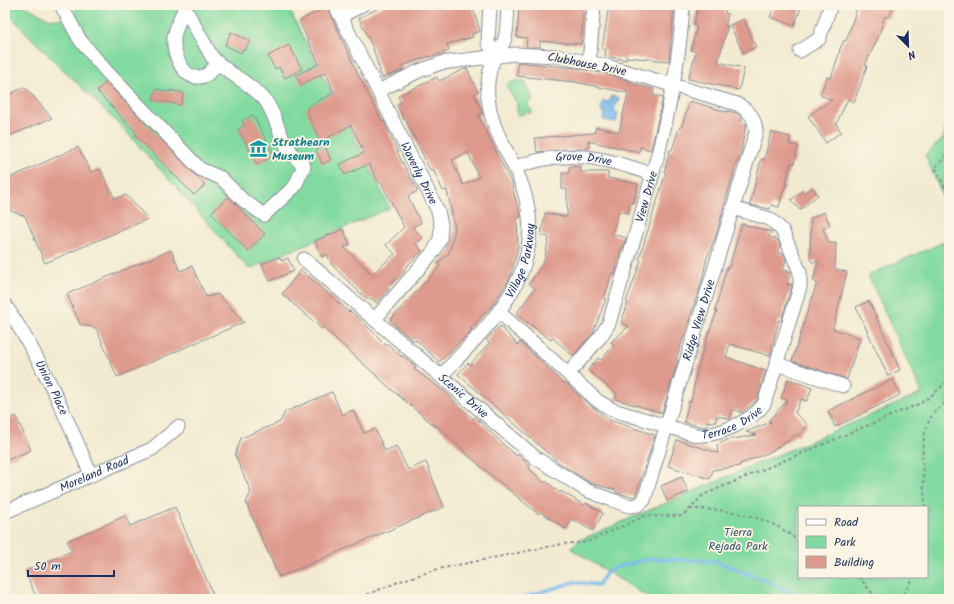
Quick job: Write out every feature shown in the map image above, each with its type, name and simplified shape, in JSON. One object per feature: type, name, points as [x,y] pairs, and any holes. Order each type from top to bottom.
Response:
[{"type":"street","points":[[61,5],[80,40],[200,169],[221,178],[244,200],[264,215],[295,186],[304,166],[294,156],[282,137],[274,113],[264,100],[250,86],[218,64],[207,50],[184,6]]},
{"type":"street","name":"Waverly Drive","points":[[362,5],[338,11],[438,211],[442,225],[440,239],[434,251],[375,319]]},
{"type":"street","points":[[490,5],[488,42],[495,56]]},
{"type":"street","name":"Village Parkway","points":[[441,376],[499,312],[521,277],[528,254],[531,232],[529,211],[524,188],[494,124],[488,104],[489,77],[495,56],[504,41],[508,5]]},
{"type":"street","points":[[589,62],[594,5]]},
{"type":"street","name":"View Drive","points":[[569,373],[601,336],[609,323],[652,174],[673,85],[684,5]]},
{"type":"street","points":[[800,50],[819,38],[831,5]]},
{"type":"street","points":[[184,6],[174,39],[175,50],[182,69],[188,75],[198,77],[207,75],[218,64]]},
{"type":"street","name":"Clubhouse Drive","points":[[378,91],[419,71],[441,63],[515,54],[556,56],[615,68],[737,104],[747,110],[755,120],[756,132]]},
{"type":"street","name":"Ridge View Drive","points":[[638,505],[644,500],[648,493],[666,426],[756,132]]},
{"type":"street","name":"Grove Drive","points":[[515,167],[560,155],[580,155],[604,159],[652,174]]},
{"type":"street","name":"Terrace Drive","points":[[499,312],[569,373],[598,401],[613,410],[696,436],[713,434],[751,418],[764,404],[800,288],[800,272],[782,230],[770,220],[733,208]]},
{"type":"street","name":"Scenic Drive","points":[[304,259],[542,462],[586,490],[629,506],[638,505]]},
{"type":"street","name":"Union Place","points":[[5,305],[41,362],[91,475]]},
{"type":"street","points":[[777,364],[843,386]]},
{"type":"street","name":"Moreland Road","points":[[5,512],[152,448],[178,427]]},
{"type":"path","points":[[949,150],[943,160],[936,167],[949,196]]},
{"type":"path","points":[[356,599],[403,580],[438,569],[562,544],[587,542],[645,516],[681,516],[690,509],[702,495],[921,403],[949,380]]},
{"type":"path","points":[[925,506],[923,445],[926,429],[931,416],[949,400]]},
{"type":"path","points":[[690,509],[747,514],[791,535],[798,541]]},
{"type":"path","points":[[860,578],[877,599]]},
{"type":"path","points":[[901,599],[913,578]]},
{"type":"green space","points":[[21,5],[43,16],[61,19],[74,11],[79,5],[287,5],[390,208],[249,269],[123,128],[34,41],[8,13],[8,9]]},
{"type":"green space","points":[[524,80],[531,93],[532,100],[527,105],[533,111],[529,114],[526,111],[525,114],[517,115],[517,103],[507,88],[508,84],[511,82]]},
{"type":"green space","points":[[949,111],[949,211],[925,155],[943,139]]},
{"type":"green space","name":"Tierra Rejada Park","points":[[949,240],[949,599],[651,599],[570,548],[580,540],[922,393],[868,275]]},
{"type":"water","points":[[611,96],[619,98],[614,111],[618,113],[616,122],[603,120],[605,112],[601,111],[603,101],[610,102]]},
{"type":"building","points":[[385,5],[472,5],[480,31],[472,34],[473,37],[447,44],[449,51],[429,56],[402,66],[403,70],[382,78],[373,48],[359,18]]},
{"type":"building","points":[[519,5],[584,5],[581,44],[540,41],[540,47],[526,47],[527,38],[517,37]]},
{"type":"building","points":[[609,5],[651,8],[651,6],[674,7],[669,61],[626,57],[626,60],[605,56],[606,50],[602,49]]},
{"type":"building","points":[[698,5],[726,5],[725,13],[728,14],[725,27],[728,25],[718,62],[744,68],[739,90],[688,79],[696,52],[691,50],[697,27],[694,26]]},
{"type":"building","points":[[775,5],[802,5],[794,26],[770,17]]},
{"type":"building","points":[[858,5],[894,5],[889,18],[885,16],[878,38],[865,65],[867,66],[854,102],[848,99],[836,124],[841,132],[826,143],[808,116],[832,100],[820,95],[827,77],[831,78],[839,51],[844,40],[846,41]]},
{"type":"building","points":[[327,7],[359,76],[382,121],[384,121],[401,160],[418,191],[408,196],[421,223],[412,227],[423,238],[416,244],[422,251],[403,270],[405,271],[387,288],[389,289],[377,303],[371,298],[369,301],[358,291],[332,265],[327,254],[322,257],[315,241],[343,229],[350,245],[344,247],[372,274],[395,254],[386,245],[404,227],[381,182],[379,183],[369,164],[345,175],[340,164],[364,153],[351,125],[320,142],[306,110],[308,108],[307,107],[334,93],[326,72],[301,85],[296,75],[319,64],[299,21]]},
{"type":"building","points":[[744,19],[756,47],[743,53],[730,25]]},
{"type":"building","points":[[231,32],[250,41],[245,50],[243,49],[241,53],[225,45]]},
{"type":"building","points":[[289,45],[302,69],[285,78],[279,67],[275,69],[268,56]]},
{"type":"building","points":[[518,62],[576,68],[607,74],[628,80],[628,83],[654,89],[653,95],[663,97],[651,150],[640,147],[639,152],[588,141],[589,148],[537,152],[535,138],[594,133],[596,127],[619,132],[628,93],[575,82],[517,76]]},
{"type":"building","points":[[467,68],[478,92],[474,94],[483,113],[478,115],[513,186],[512,187],[521,217],[517,218],[518,247],[510,278],[492,306],[470,329],[472,330],[439,362],[415,339],[413,341],[390,320],[440,266],[438,263],[449,253],[455,229],[447,190],[443,191],[433,169],[430,170],[406,120],[404,120],[397,105],[401,103],[398,96],[437,77],[439,81]],"holes":[[[468,152],[479,178],[463,185],[452,160]]]},
{"type":"building","points":[[106,82],[205,185],[194,195],[135,135],[137,134],[97,91]]},
{"type":"building","points":[[25,87],[52,118],[5,138],[5,96]]},
{"type":"building","points":[[156,89],[184,93],[181,105],[153,100]]},
{"type":"building","points":[[690,101],[727,112],[737,113],[742,117],[741,121],[746,124],[740,157],[736,164],[716,235],[707,258],[701,284],[676,360],[678,360],[662,413],[615,399],[617,394],[588,370],[598,358],[601,360],[614,345],[611,342],[629,326],[621,323],[628,303],[626,302],[641,260],[639,259],[666,172],[664,172],[670,150],[672,150],[679,128],[681,128]]},
{"type":"building","points":[[253,115],[274,155],[257,165],[238,129],[245,125],[242,121]]},
{"type":"building","points":[[771,132],[790,137],[789,144],[798,146],[794,164],[791,163],[779,207],[771,205],[770,209],[750,205],[761,159],[764,160]]},
{"type":"building","points":[[325,146],[331,160],[322,164],[316,150]]},
{"type":"building","points":[[78,147],[91,172],[100,169],[115,199],[126,195],[148,219],[45,263],[25,216],[8,210],[5,203],[5,180]]},
{"type":"building","points":[[581,166],[581,172],[608,172],[608,178],[638,184],[634,203],[630,203],[628,213],[619,211],[612,234],[626,238],[623,248],[621,247],[615,274],[612,273],[604,299],[606,299],[593,333],[573,356],[553,338],[551,340],[516,314],[535,288],[529,284],[544,261],[549,237],[541,235],[545,213],[567,217],[567,189],[562,189],[562,173],[569,173],[569,167]]},
{"type":"building","points":[[812,187],[818,195],[800,210],[791,200],[802,191],[804,193]]},
{"type":"building","points":[[228,197],[265,234],[248,251],[211,213]]},
{"type":"building","points":[[824,212],[830,225],[823,229],[829,243],[836,243],[835,269],[847,272],[833,329],[860,338],[847,379],[792,361],[817,282],[813,281],[818,262],[812,262],[810,259],[811,218]]},
{"type":"building","points":[[742,224],[772,232],[768,236],[778,240],[780,246],[778,253],[784,254],[786,260],[783,270],[791,272],[787,284],[792,285],[781,321],[779,320],[770,356],[730,344],[726,357],[766,371],[757,400],[742,413],[733,409],[730,419],[717,416],[715,423],[708,421],[707,426],[703,427],[684,422],[689,401],[691,402],[696,375],[707,338],[717,311],[715,311],[727,267],[729,267]]},
{"type":"building","points":[[171,250],[180,271],[192,266],[206,297],[218,294],[244,322],[117,377],[96,328],[80,324],[67,294]]},
{"type":"building","points":[[279,257],[282,261],[288,258],[294,271],[270,281],[262,264]]},
{"type":"building","points":[[301,270],[349,312],[350,311],[360,319],[386,345],[388,344],[416,367],[414,369],[446,393],[473,419],[475,417],[503,444],[530,466],[529,468],[544,483],[546,481],[560,493],[561,491],[584,505],[586,503],[603,513],[593,531],[572,519],[566,529],[540,512],[538,514],[479,465],[437,426],[436,427],[391,389],[323,327],[322,329],[282,294]]},
{"type":"building","points":[[869,301],[900,370],[888,376],[856,307]]},
{"type":"building","points":[[500,326],[518,345],[520,342],[563,383],[564,382],[587,403],[609,420],[655,435],[635,497],[616,493],[616,490],[590,483],[558,462],[458,374],[468,363],[470,365],[489,343],[486,340]]},
{"type":"building","points":[[788,379],[812,388],[807,401],[801,399],[795,413],[808,425],[798,436],[796,434],[788,441],[768,453],[740,464],[740,466],[713,470],[710,479],[668,466],[677,440],[718,453],[717,445],[727,440],[757,435],[746,432],[771,422],[768,421],[788,400],[781,398]]},
{"type":"building","points":[[893,379],[900,395],[835,427],[828,411]]},
{"type":"building","points":[[332,392],[342,415],[353,410],[364,433],[375,429],[385,451],[396,446],[408,470],[426,462],[444,507],[279,577],[246,503],[251,492],[235,455],[241,438],[280,422],[285,412]]},
{"type":"building","points":[[16,416],[31,450],[5,461],[5,421]]},
{"type":"building","points":[[682,477],[688,492],[667,501],[661,486]]},
{"type":"building","points":[[175,507],[215,599],[37,599],[25,571],[72,551],[67,541],[125,516],[130,526]]},
{"type":"waterway","points":[[519,599],[574,582],[598,585],[608,571],[620,566],[650,559],[715,561],[767,581],[803,599]]},
{"type":"place","name":"Strathearn Museum","points":[[259,149]]}]
